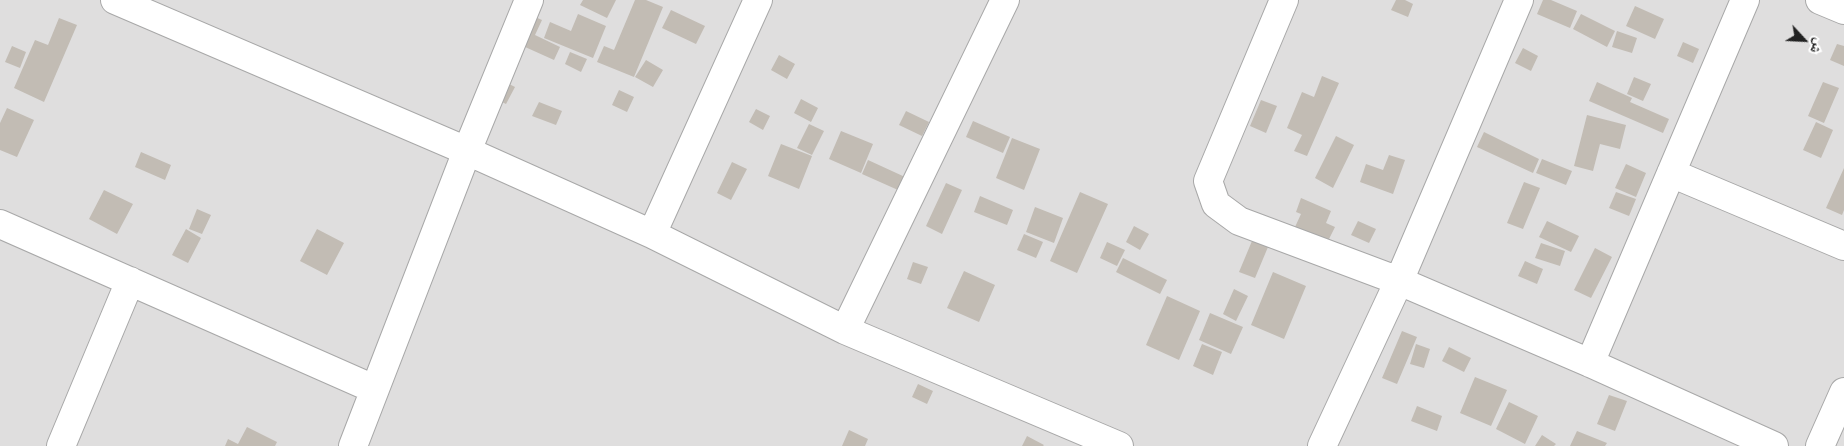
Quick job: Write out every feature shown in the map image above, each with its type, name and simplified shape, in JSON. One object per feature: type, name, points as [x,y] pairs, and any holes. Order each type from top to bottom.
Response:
[{"type":"street","points":[[115,0],[467,151],[652,234],[845,330],[1115,445]]},
{"type":"street","points":[[353,446],[467,151],[529,0]]},
{"type":"street","points":[[652,234],[758,0]]},
{"type":"street","points":[[845,330],[1005,0]]},
{"type":"street","points":[[1322,446],[1399,281],[1520,0]]},
{"type":"street","points":[[1590,363],[1745,0]]},
{"type":"street","points":[[1820,0],[1844,10]]},
{"type":"street","points":[[1276,3],[1208,181],[1216,204],[1238,221],[1399,281],[1590,363],[1774,446]]},
{"type":"street","points":[[1671,173],[1844,246]]},
{"type":"street","points":[[0,224],[374,389]]},
{"type":"street","points":[[61,446],[130,281]]},
{"type":"street","points":[[1820,446],[1844,392]]},
{"type":"shaded area","points":[[0,0],[1844,0],[1844,446],[0,446]]},
{"type":"building","points":[[583,0],[616,0],[607,18],[580,5]]},
{"type":"building","points":[[635,0],[646,0],[663,7],[634,77],[597,62],[604,46],[614,50]]},
{"type":"building","points":[[1396,0],[1405,0],[1413,4],[1408,17],[1391,10]]},
{"type":"building","points":[[1543,0],[1551,0],[1577,11],[1570,28],[1537,14]]},
{"type":"building","points":[[1635,6],[1664,19],[1655,39],[1626,26]]},
{"type":"building","points":[[671,10],[705,26],[696,44],[662,28]]},
{"type":"building","points":[[526,13],[542,20],[535,35],[560,47],[554,60],[514,42]]},
{"type":"building","points":[[578,14],[606,26],[593,58],[544,38],[550,22],[571,31]]},
{"type":"building","points":[[1581,14],[1615,31],[1607,47],[1573,29]]},
{"type":"building","points":[[59,18],[77,25],[44,102],[14,88],[35,40],[48,45]]},
{"type":"building","points":[[1617,31],[1637,38],[1632,53],[1612,47]]},
{"type":"building","points":[[1683,42],[1699,49],[1693,63],[1677,56]]},
{"type":"building","points":[[1837,44],[1844,46],[1844,66],[1830,60]]},
{"type":"building","points":[[12,46],[26,52],[20,68],[5,62]]},
{"type":"building","points":[[1523,48],[1538,56],[1531,71],[1515,63]]},
{"type":"building","points":[[570,52],[587,59],[581,72],[565,64]]},
{"type":"building","points":[[779,55],[795,64],[787,79],[771,70]]},
{"type":"building","points":[[646,60],[663,70],[653,87],[635,77]]},
{"type":"building","points":[[1322,76],[1339,83],[1307,156],[1294,151],[1302,135],[1287,128],[1302,92],[1314,97]]},
{"type":"building","points":[[1634,77],[1651,84],[1643,101],[1627,94]]},
{"type":"building","points":[[499,79],[515,87],[506,104],[490,96]]},
{"type":"building","points":[[1597,82],[1632,98],[1630,102],[1669,119],[1663,133],[1589,101]]},
{"type":"building","points":[[1823,82],[1839,88],[1824,123],[1808,116]]},
{"type":"building","points":[[619,90],[634,97],[627,112],[612,105]]},
{"type":"building","points":[[801,99],[818,108],[811,122],[794,113]]},
{"type":"building","points":[[1261,100],[1277,106],[1266,133],[1250,126]]},
{"type":"building","points":[[539,102],[562,111],[556,125],[532,116]]},
{"type":"building","points":[[7,108],[34,120],[17,157],[0,150],[0,123]]},
{"type":"building","points":[[756,109],[770,116],[763,130],[749,122]]},
{"type":"building","points":[[906,111],[929,122],[922,136],[899,125]]},
{"type":"building","points":[[1587,115],[1626,125],[1620,149],[1600,144],[1593,171],[1574,166]]},
{"type":"building","points":[[973,121],[1010,137],[1003,153],[966,137]]},
{"type":"building","points":[[1816,122],[1833,130],[1821,158],[1803,150]]},
{"type":"building","points":[[809,124],[824,131],[812,155],[797,148]]},
{"type":"building","points":[[841,131],[873,144],[861,173],[829,159]]},
{"type":"building","points":[[1484,132],[1539,159],[1533,173],[1477,147]]},
{"type":"building","points":[[1336,136],[1354,145],[1333,188],[1315,178]]},
{"type":"building","points":[[1012,138],[1040,149],[1024,190],[996,178]]},
{"type":"building","points":[[781,144],[812,156],[799,189],[768,176]]},
{"type":"building","points":[[141,152],[171,165],[165,180],[135,167]]},
{"type":"building","points":[[1389,155],[1405,160],[1393,194],[1360,182],[1366,164],[1383,170]]},
{"type":"building","points":[[1542,159],[1572,171],[1566,185],[1536,173]]},
{"type":"building","points":[[868,160],[905,177],[898,190],[862,174]]},
{"type":"building","points":[[732,162],[747,169],[731,200],[717,193]]},
{"type":"building","points":[[1626,164],[1646,173],[1636,197],[1615,188]]},
{"type":"building","points":[[1844,168],[1844,210],[1842,215],[1826,208]]},
{"type":"building","points":[[1524,182],[1540,188],[1523,229],[1507,223]]},
{"type":"building","points":[[946,183],[962,190],[942,234],[926,226]]},
{"type":"building","points":[[104,190],[133,204],[117,234],[89,219]]},
{"type":"building","points":[[1080,192],[1108,204],[1077,273],[1050,261]]},
{"type":"building","points":[[1616,192],[1636,199],[1629,216],[1609,208]]},
{"type":"building","points":[[980,196],[1013,210],[1007,225],[974,212]]},
{"type":"building","points":[[1301,198],[1331,211],[1326,223],[1335,227],[1328,241],[1295,227],[1301,214],[1296,212]]},
{"type":"building","points":[[1035,207],[1063,218],[1054,243],[1026,232]]},
{"type":"building","points":[[197,209],[211,215],[202,234],[189,229]]},
{"type":"building","points":[[1358,221],[1376,229],[1369,243],[1351,235]]},
{"type":"building","points":[[1547,221],[1579,236],[1571,252],[1539,237]]},
{"type":"building","points":[[1134,226],[1149,234],[1140,250],[1126,242]]},
{"type":"building","points":[[186,229],[201,238],[188,263],[172,255]]},
{"type":"building","points":[[317,229],[344,243],[327,275],[300,261]]},
{"type":"building","points":[[1024,234],[1043,242],[1036,258],[1017,250]]},
{"type":"building","points":[[1252,241],[1268,247],[1255,278],[1239,272]]},
{"type":"building","points":[[1107,242],[1125,250],[1117,266],[1100,258]]},
{"type":"building","points":[[1541,243],[1565,251],[1560,266],[1535,258]]},
{"type":"building","points":[[1595,248],[1612,257],[1591,298],[1574,290]]},
{"type":"building","points":[[1123,258],[1167,280],[1160,294],[1116,272]]},
{"type":"building","points":[[1525,261],[1543,269],[1537,284],[1518,276]]},
{"type":"building","points":[[913,262],[928,267],[921,284],[907,279]]},
{"type":"building","points":[[964,271],[995,285],[979,322],[947,308]]},
{"type":"building","points":[[1273,272],[1306,286],[1284,339],[1251,325]]},
{"type":"building","points":[[1234,289],[1248,296],[1236,321],[1223,314]]},
{"type":"building","points":[[1167,296],[1200,311],[1179,360],[1146,345]]},
{"type":"building","points":[[1210,313],[1243,327],[1231,354],[1199,340]]},
{"type":"building","points":[[1402,331],[1417,337],[1397,384],[1382,378]]},
{"type":"building","points":[[1202,344],[1222,352],[1213,375],[1193,366]]},
{"type":"building","points":[[1416,344],[1430,349],[1424,368],[1410,364]]},
{"type":"building","points":[[1449,347],[1471,358],[1464,372],[1442,361]]},
{"type":"building","points":[[1475,377],[1507,390],[1491,426],[1460,413]]},
{"type":"building","points":[[918,384],[933,391],[927,404],[912,397]]},
{"type":"building","points":[[1609,395],[1627,401],[1615,431],[1597,424]]},
{"type":"building","points":[[1509,402],[1538,416],[1525,444],[1496,429]]},
{"type":"building","points":[[1417,406],[1442,416],[1437,431],[1411,421]]},
{"type":"building","points":[[247,427],[277,442],[275,446],[225,446],[228,439],[238,444]]},
{"type":"building","points":[[849,430],[868,439],[865,446],[842,446]]},
{"type":"building","points":[[1577,431],[1607,443],[1605,446],[1570,446]]},
{"type":"building","points":[[1542,435],[1556,444],[1554,446],[1535,446]]},
{"type":"building","points":[[1027,436],[1044,445],[1022,446]]}]
